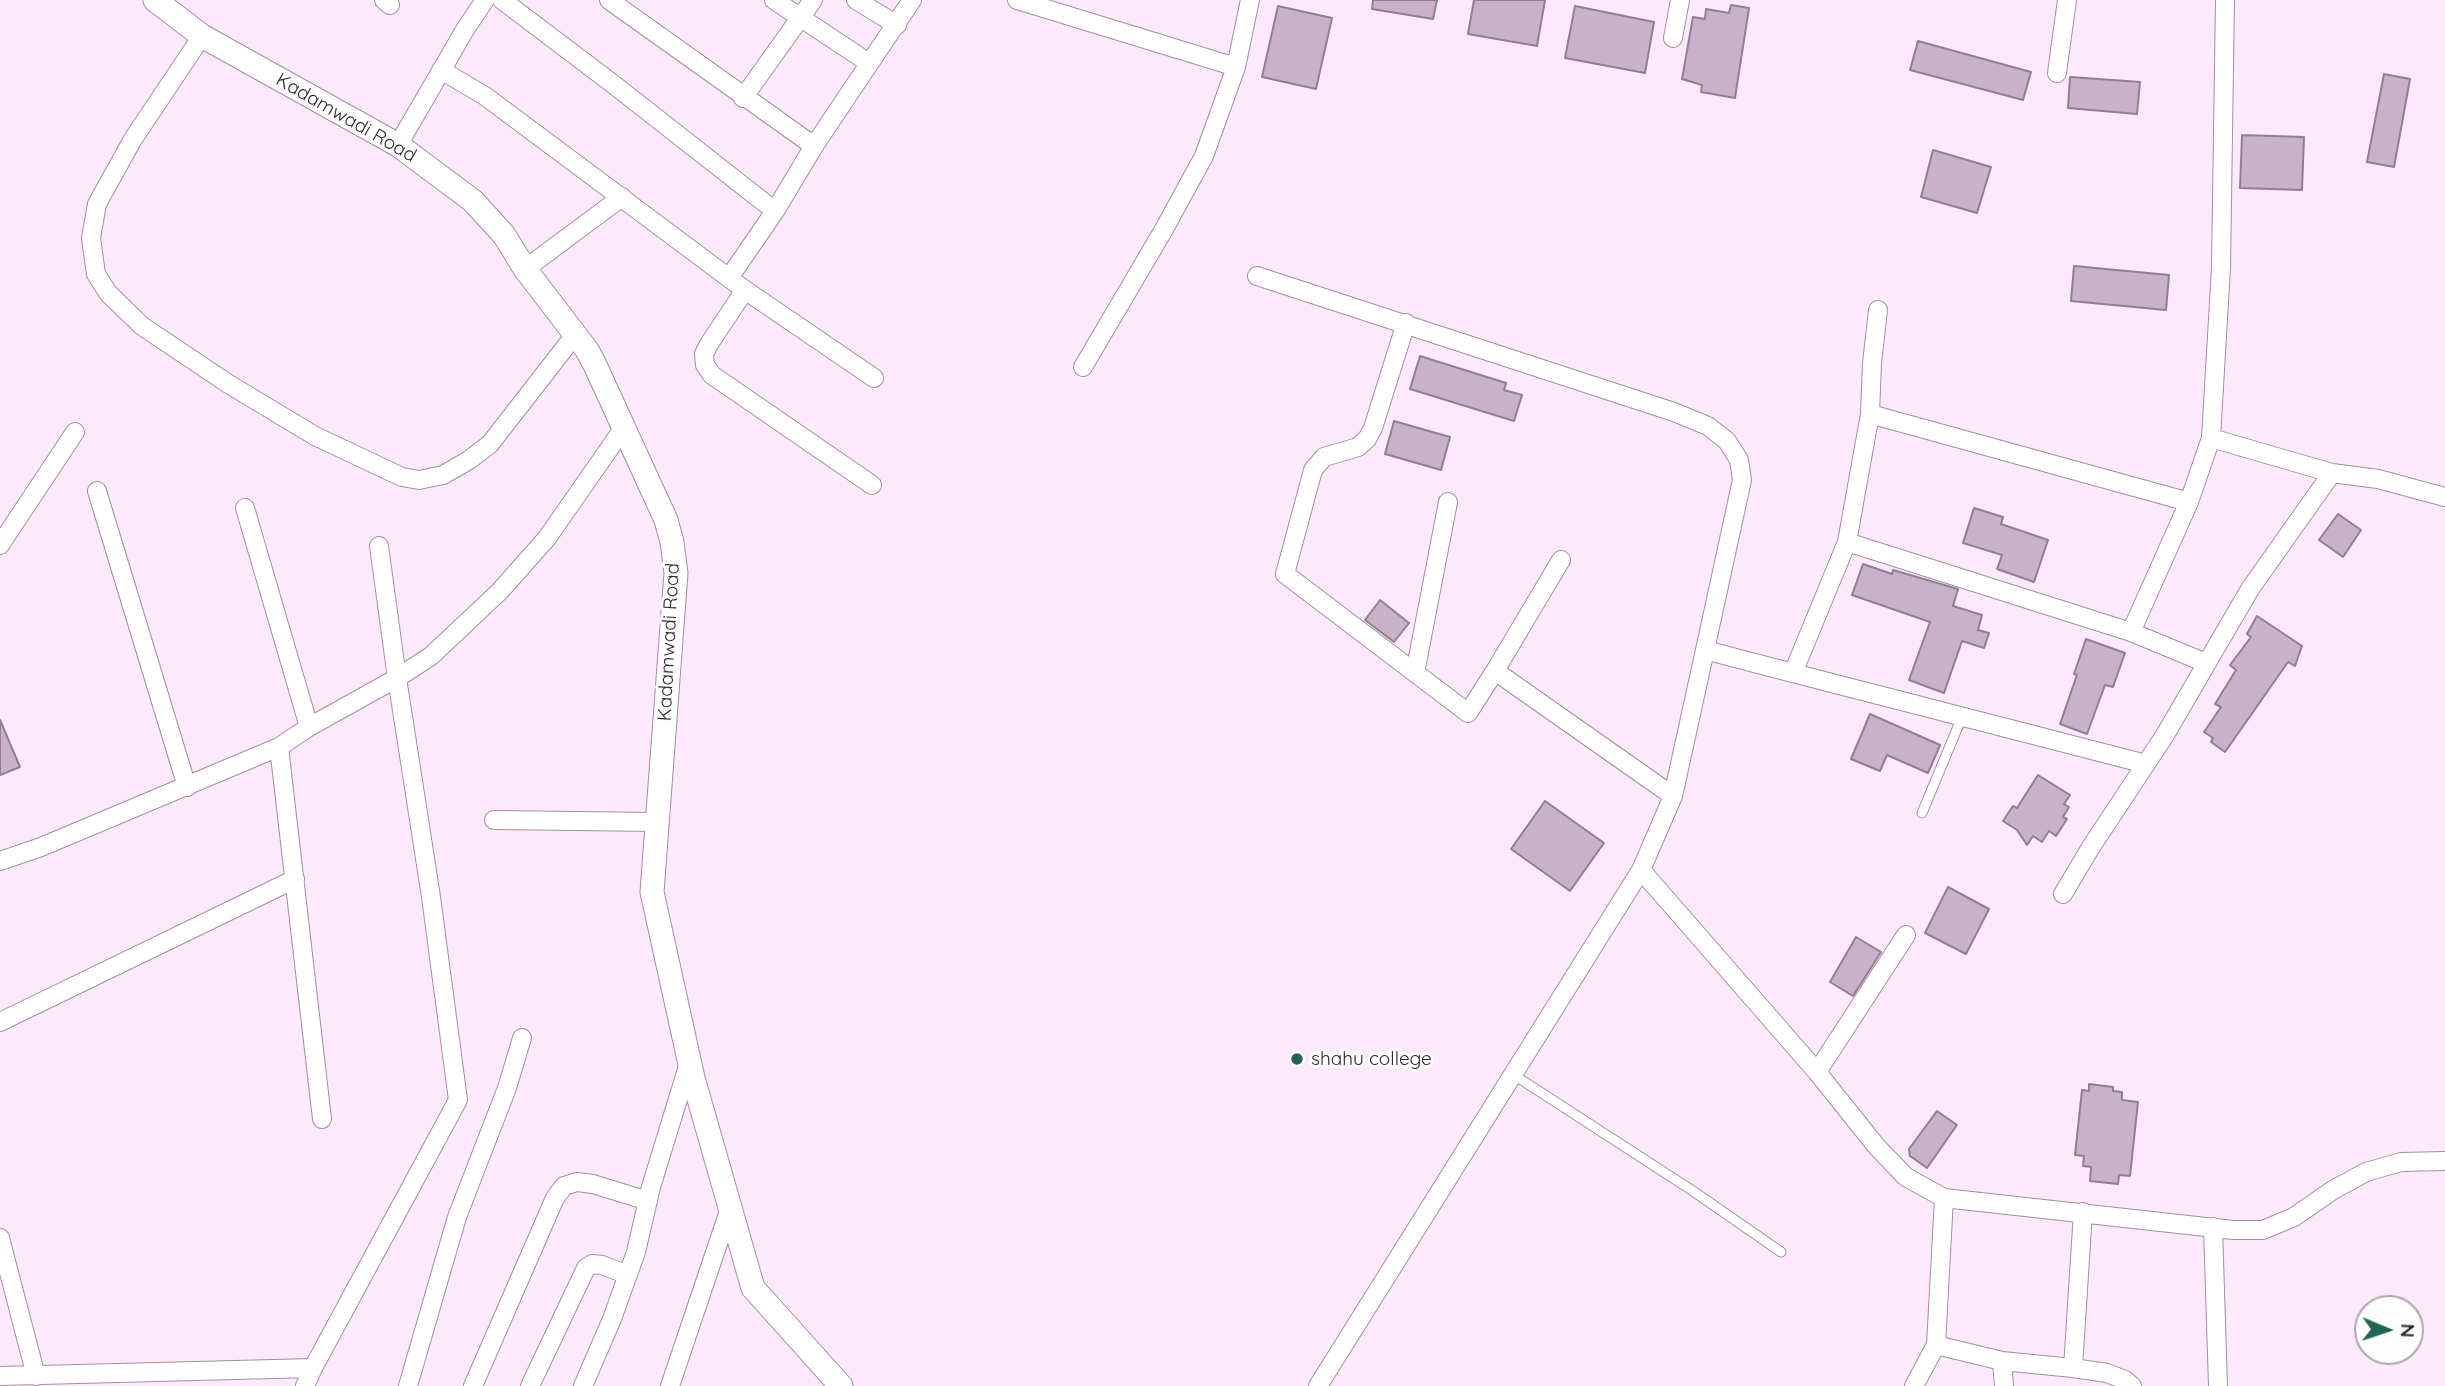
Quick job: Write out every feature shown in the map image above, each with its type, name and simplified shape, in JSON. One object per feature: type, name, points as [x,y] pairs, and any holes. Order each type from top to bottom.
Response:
[{"type":"street","name":"Kadamwadi Road","points":[[155,0],[202,36],[398,145],[473,201],[504,235],[525,270],[587,350],[595,365],[667,520],[672,542],[676,573],[652,892],[689,1063],[753,1288],[841,1386]]},
{"type":"street","points":[[398,145],[485,0]]},
{"type":"street","points":[[502,0],[775,211]]},
{"type":"street","points":[[609,0],[814,146]]},
{"type":"street","points":[[774,0],[869,64]]},
{"type":"street","points":[[743,97],[813,0]]},
{"type":"street","points":[[856,0],[897,25]]},
{"type":"street","points":[[729,278],[912,0]]},
{"type":"street","points":[[1017,0],[1236,67]]},
{"type":"street","points":[[1083,367],[1204,156],[1236,67],[1250,0]]},
{"type":"street","points":[[1673,38],[1680,0]]},
{"type":"street","points":[[2057,73],[2067,0]]},
{"type":"street","points":[[2131,632],[2189,502],[2211,438],[2221,268],[2225,0]]},
{"type":"street","points":[[202,36],[133,139],[97,204],[91,238],[96,274],[108,293],[142,326],[227,383],[315,436],[402,477],[419,480],[443,475],[490,444],[574,336]]},
{"type":"street","points":[[441,71],[485,96],[729,278],[874,377]]},
{"type":"street","points":[[525,270],[622,197]]},
{"type":"street","points":[[1256,276],[1406,323],[1674,412],[1708,426],[1727,441],[1739,460],[1742,480],[1673,796],[1641,870],[1318,1386]]},
{"type":"street","points":[[746,290],[709,344],[704,354],[705,365],[712,375],[872,485]]},
{"type":"street","points":[[1793,673],[1847,542],[1870,414],[1878,310]]},
{"type":"street","points":[[1406,323],[1373,428],[1367,439],[1358,447],[1324,457],[1313,470],[1285,574],[1468,712],[1561,560]]},
{"type":"street","points":[[1870,414],[2189,502]]},
{"type":"street","points":[[0,861],[41,847],[279,747],[431,656],[500,591],[547,538],[623,429]]},
{"type":"street","points":[[0,545],[75,432]]},
{"type":"street","points":[[2211,438],[2332,473],[2378,479],[2445,497]]},
{"type":"street","points":[[2063,894],[2165,735],[2250,589],[2332,473]]},
{"type":"street","points":[[97,491],[187,787]]},
{"type":"street","points":[[1415,673],[1448,502]]},
{"type":"street","points":[[245,508],[309,727]]},
{"type":"street","points":[[1847,542],[2131,632],[2206,663]]},
{"type":"street","points":[[305,1386],[458,1100],[432,897],[379,547]]},
{"type":"street","points":[[1705,650],[2146,764]]},
{"type":"street","points":[[1495,671],[1673,796]]},
{"type":"street","points":[[279,747],[322,1119]]},
{"type":"street","points":[[494,820],[657,822]]},
{"type":"street","points":[[1641,870],[1817,1072],[1877,1147],[1906,1177],[1944,1198],[2263,1230],[2294,1217],[2333,1190],[2366,1172],[2401,1162],[2445,1161]]},
{"type":"street","points":[[0,1022],[295,879]]},
{"type":"street","points":[[1817,1072],[1906,935]]},
{"type":"street","points":[[408,1386],[457,1217],[507,1088],[522,1038]]},
{"type":"street","points":[[583,1386],[628,1275],[689,1063]]},
{"type":"street","points":[[473,1386],[555,1198],[564,1186],[577,1182],[593,1184],[648,1201]]},
{"type":"street","points":[[1914,1386],[1936,1345],[1944,1198]]},
{"type":"street","points":[[670,1386],[730,1208]]},
{"type":"street","points":[[2073,1368],[2083,1212]]},
{"type":"street","points":[[2213,1227],[2218,1386]]},
{"type":"street","points":[[0,1238],[36,1376]]},
{"type":"street","points":[[530,1386],[586,1268],[592,1264],[602,1265],[628,1275]]},
{"type":"street","points":[[1936,1345],[2002,1362],[2107,1373],[2132,1386]]},
{"type":"street","points":[[2002,1362],[2004,1386]]},
{"type":"street","points":[[0,1376],[164,1380],[313,1368]]},
{"type":"lane","points":[[1922,813],[1962,717]]},
{"type":"lane","points":[[1514,1075],[1693,1191],[1781,1252]]},
{"type":"building","points":[[1373,0],[1437,0],[1433,19],[1372,9]]},
{"type":"building","points":[[1474,0],[1545,0],[1537,46],[1468,34]]},
{"type":"building","points":[[1731,5],[1749,8],[1735,98],[1701,92],[1702,85],[1682,79],[1693,17],[1705,19],[1706,9],[1729,13]]},
{"type":"building","points":[[1278,6],[1332,18],[1316,89],[1262,77]]},
{"type":"building","points":[[1575,6],[1654,22],[1645,73],[1565,58]]},
{"type":"building","points":[[1918,41],[2031,72],[2023,100],[1910,70]]},
{"type":"building","points":[[2384,74],[2410,79],[2394,167],[2367,162]]},
{"type":"building","points":[[2070,77],[2140,82],[2137,114],[2068,108]]},
{"type":"building","points":[[2242,135],[2304,137],[2302,190],[2240,188]]},
{"type":"building","points":[[1933,150],[1991,167],[1977,213],[1921,197]]},
{"type":"building","points":[[2074,266],[2169,275],[2166,310],[2071,301]]},
{"type":"building","points":[[1420,356],[1506,383],[1504,390],[1522,395],[1514,421],[1410,389]]},
{"type":"building","points":[[1394,421],[1450,437],[1441,470],[1385,454]]},
{"type":"building","points":[[1974,508],[2003,517],[2001,524],[2048,540],[2034,582],[1997,569],[2002,555],[1963,543]]},
{"type":"building","points":[[2338,514],[2361,530],[2343,557],[2319,540]]},
{"type":"building","points":[[1863,564],[1892,574],[1893,570],[1958,589],[1953,606],[1982,615],[1978,630],[1989,633],[1984,648],[1962,641],[1944,693],[1909,680],[1930,622],[1852,595]]},
{"type":"building","points":[[1380,600],[1409,623],[1394,642],[1365,620]]},
{"type":"building","points":[[2257,616],[2302,646],[2295,666],[2288,662],[2225,752],[2211,742],[2213,738],[2204,732],[2221,707],[2215,704],[2236,670],[2230,665],[2251,637],[2247,634]]},
{"type":"building","points":[[2086,639],[2125,653],[2113,687],[2105,685],[2087,734],[2060,724]]},
{"type":"building","points":[[1870,714],[1940,745],[1928,773],[1887,755],[1880,771],[1851,759]]},
{"type":"building","points":[[0,720],[20,767],[0,775]]},
{"type":"building","points":[[2038,775],[2070,795],[2064,804],[2069,807],[2063,817],[2067,819],[2056,836],[2049,831],[2042,842],[2033,836],[2027,845],[2017,830],[2003,821],[2013,806],[2017,808]]},
{"type":"building","points":[[1545,801],[1604,843],[1570,891],[1511,849]]},
{"type":"building","points":[[1948,887],[1989,909],[1966,954],[1925,933]]},
{"type":"building","points":[[1856,937],[1881,952],[1853,996],[1830,982]]},
{"type":"building","points":[[2089,1084],[2113,1087],[2113,1091],[2122,1092],[2122,1100],[2138,1102],[2130,1176],[2119,1175],[2118,1184],[2090,1181],[2091,1167],[2083,1166],[2084,1156],[2075,1155],[2082,1090],[2089,1091]]},
{"type":"building","points":[[1937,1111],[1957,1125],[1927,1168],[1910,1156],[1909,1149]]},
{"type":"place","name":"shahu college","points":[[1297,1059]]}]
